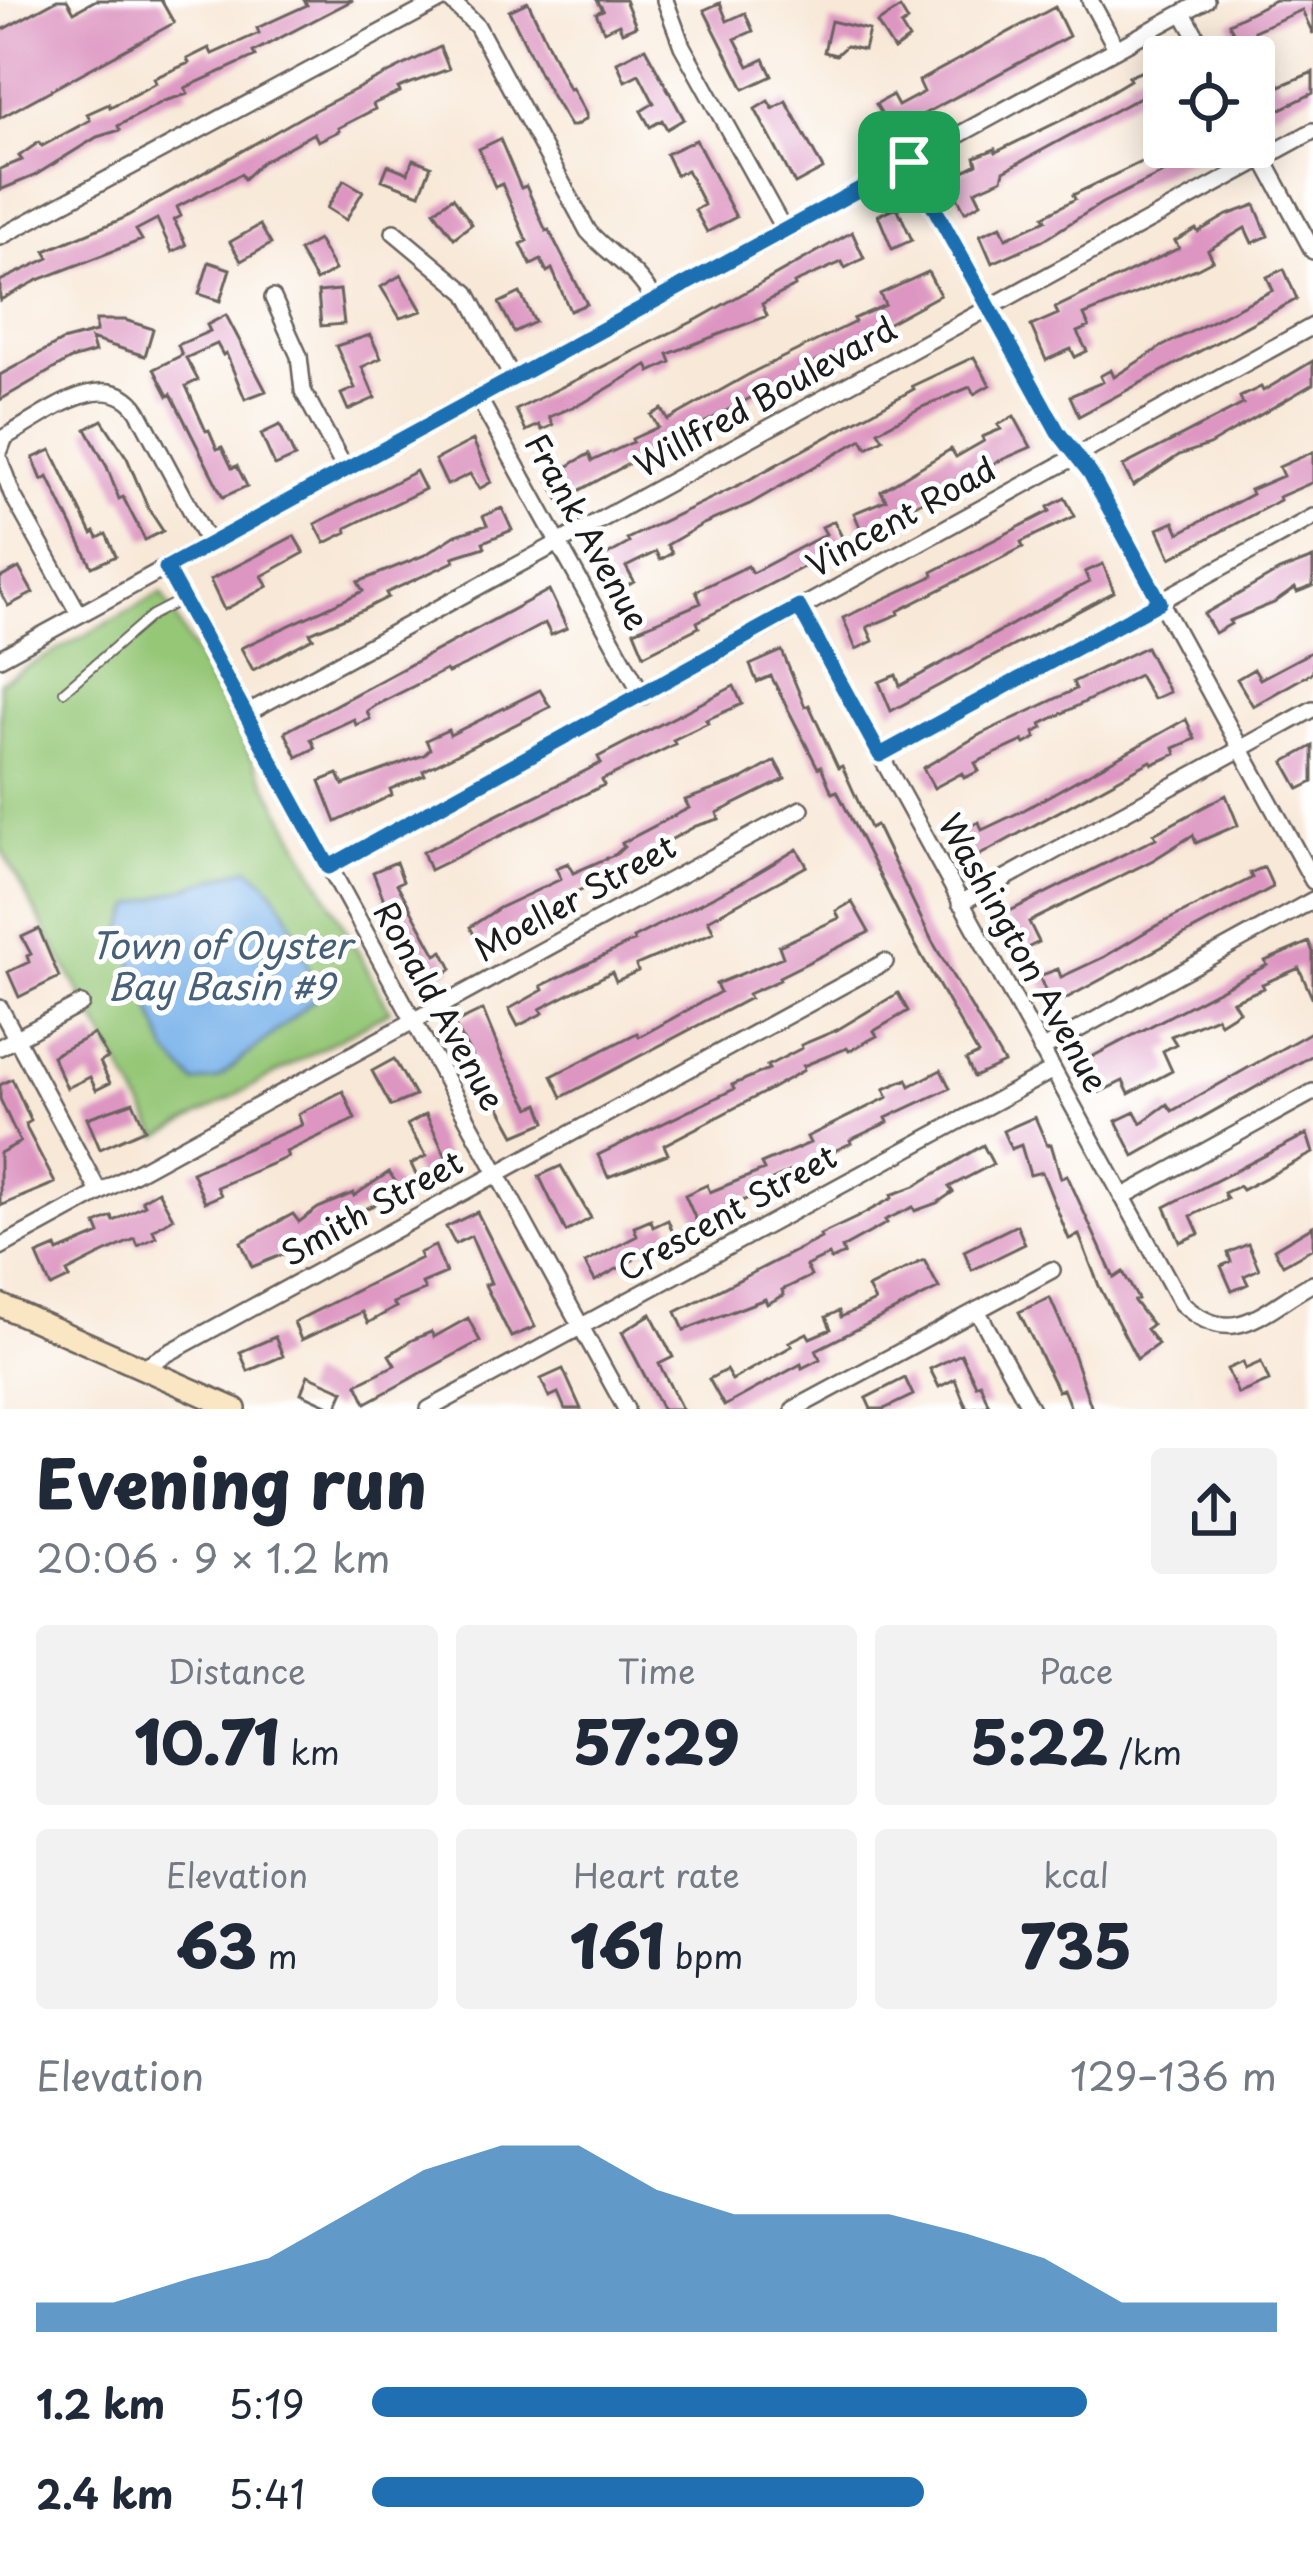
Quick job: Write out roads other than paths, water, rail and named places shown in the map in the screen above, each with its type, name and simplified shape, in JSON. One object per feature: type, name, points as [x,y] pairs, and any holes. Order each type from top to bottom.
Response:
[{"type":"main road","points":[[0,1305],[235,1409]]},
{"type":"street","points":[[0,237],[441,0]]},
{"type":"street","points":[[450,0],[476,26],[588,231],[634,270],[654,301]]},
{"type":"street","points":[[665,0],[682,46],[784,230]]},
{"type":"street","points":[[1090,0],[1116,48]]},
{"type":"street","points":[[0,658],[1201,1]]},
{"type":"street","points":[[1183,13],[1196,36]]},
{"type":"street","name":"Willfred Boulevard","points":[[1275,152],[1313,131]]},
{"type":"street","points":[[909,162],[1058,432],[1090,473],[1313,880]]},
{"type":"street","name":"Willfred Boulevard","points":[[245,714],[1247,168]]},
{"type":"street","points":[[1268,168],[1313,251]]},
{"type":"street","points":[[394,232],[467,293],[512,377]]},
{"type":"street","points":[[273,298],[299,356],[303,391],[345,469]]},
{"type":"street","name":"Vincent Road","points":[[329,867],[1313,326]]},
{"type":"street","points":[[0,450],[5,437],[90,392],[110,390],[124,395],[138,411],[209,544]]},
{"type":"street","name":"Frank Avenue","points":[[478,397],[643,696]]},
{"type":"street","points":[[0,461],[12,494],[79,614]]},
{"type":"street","points":[[880,755],[1313,518]]},
{"type":"street","name":"Ronald Avenue","points":[[166,568],[626,1409]]},
{"type":"street","name":"Washington Avenue","points":[[799,607],[1181,1304],[1203,1321],[1234,1327],[1258,1319],[1313,1283]]},
{"type":"street","points":[[961,902],[1313,709]]},
{"type":"street","name":"Moeller Street","points":[[0,1246],[801,809]]},
{"type":"street","points":[[1041,1050],[1313,900]]},
{"type":"street","name":"Smith Street","points":[[141,1368],[885,962]]},
{"type":"street","points":[[0,1047],[81,1004]]},
{"type":"street","points":[[0,1008],[99,1192]]},
{"type":"street","name":"Crescent Street","points":[[429,1409],[1053,1070]]},
{"type":"street","points":[[1122,1197],[1313,1092]]},
{"type":"street","points":[[794,1409],[827,1401],[1052,1270]]},
{"type":"street","points":[[977,1310],[1031,1409]]},
{"type":"lane","points":[[64,691],[152,615],[183,599]]},
{"type":"water","name":"Town of Oyster Bay Basin #9","points":[[248,868],[284,908],[318,997],[218,1079],[195,1083],[168,1053],[121,934],[133,905]]}]
